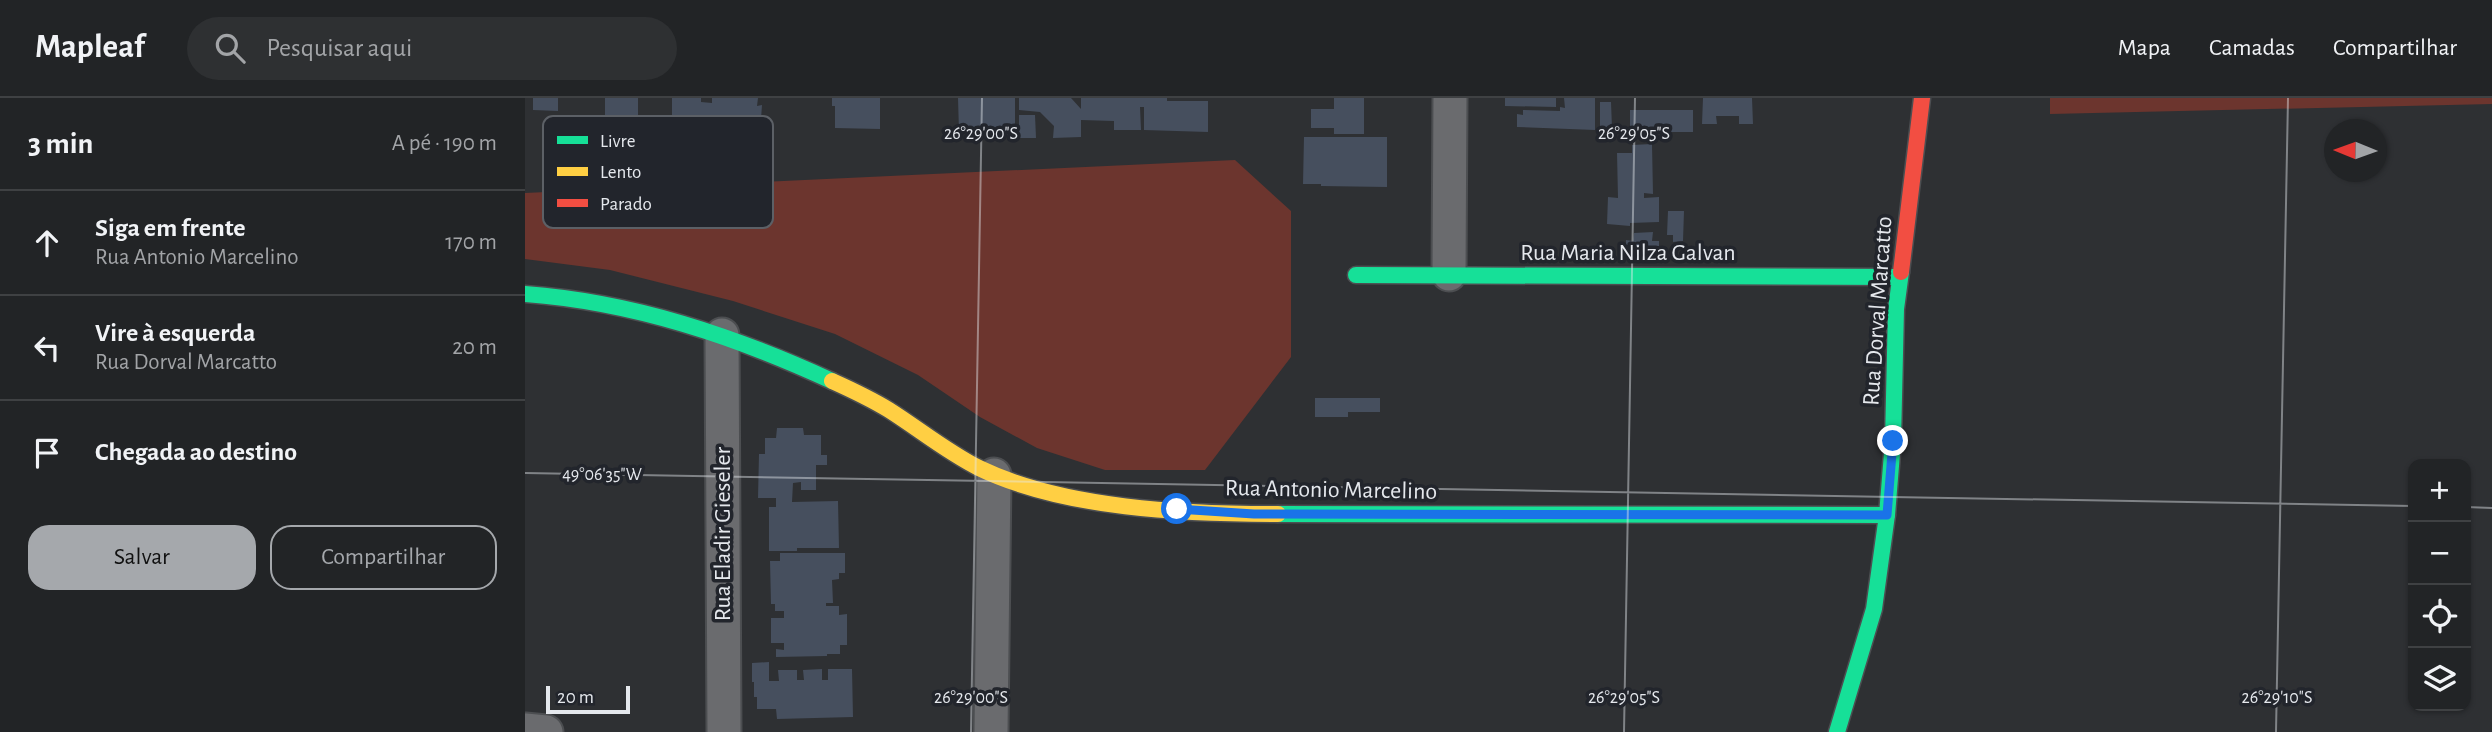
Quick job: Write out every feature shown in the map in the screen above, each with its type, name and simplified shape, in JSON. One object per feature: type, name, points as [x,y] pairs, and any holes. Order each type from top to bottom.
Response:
[{"type":"street","points":[[1448,274],[1450,98]]},
{"type":"street","name":"Rua Dorval Marcatto","points":[[1837,732],[1874,609],[1887,515],[1899,277],[1922,98]]},
{"type":"street","name":"Rua Maria Nilza Galvan","points":[[1356,275],[1899,277]]},
{"type":"street","name":"Rua Antonio Marcelino","points":[[525,294],[593,301],[657,313],[722,335],[873,401],[945,450],[994,475],[1038,489],[1084,499],[1254,514],[1887,515]]},
{"type":"street","name":"Rua Eladir Gieseler","points":[[722,335],[724,732]]},
{"type":"street","points":[[991,732],[994,475]]},
{"type":"street","points":[[525,730],[546,732]]},
{"type":"shaded area","points":[[2050,98],[2492,98],[2492,104],[2050,114]]},
{"type":"shaded area","points":[[1235,160],[1291,211],[1291,357],[1205,470],[1105,470],[1037,448],[980,417],[918,375],[835,334],[733,301],[610,270],[525,259],[525,193],[543,192],[543,228],[773,228],[773,181]]},
{"type":"building","points":[[533,98],[558,98],[558,111],[533,110]]},
{"type":"building","points":[[605,98],[638,98],[638,116],[605,116]]},
{"type":"building","points":[[672,98],[701,98],[701,102],[712,103],[712,98],[758,98],[757,106],[762,105],[761,116],[672,116]]},
{"type":"building","points":[[832,98],[880,98],[880,129],[835,128],[835,106],[832,106]]},
{"type":"building","points":[[958,98],[1015,98],[1015,132],[997,132],[997,137],[977,137],[977,132],[959,132]]},
{"type":"building","points":[[1019,98],[1071,98],[1081,109],[1081,98],[1208,101],[1208,132],[1144,130],[1144,107],[1140,107],[1141,130],[1114,130],[1114,121],[1081,120],[1081,137],[1053,138],[1054,126],[1040,112],[1019,110]]},
{"type":"building","points":[[1334,98],[1364,98],[1364,134],[1334,134],[1334,128],[1311,128],[1311,109],[1334,109]]},
{"type":"building","points":[[1505,98],[1556,98],[1556,107],[1505,106]]},
{"type":"building","points":[[1564,98],[1595,98],[1595,130],[1517,127],[1517,114],[1523,115],[1523,110],[1560,111],[1560,107],[1565,108]]},
{"type":"building","points":[[1703,98],[1752,98],[1753,124],[1739,124],[1739,116],[1716,116],[1717,124],[1702,124]]},
{"type":"building","points":[[1600,102],[1611,102],[1612,128],[1600,127]]},
{"type":"building","points":[[1630,110],[1693,110],[1693,132],[1630,132]]},
{"type":"building","points":[[1019,115],[1035,115],[1036,138],[1019,138]]},
{"type":"building","points":[[1304,137],[1387,137],[1387,187],[1303,184]]},
{"type":"building","points":[[1652,144],[1653,194],[1644,193],[1644,198],[1659,197],[1659,222],[1630,223],[1630,226],[1607,224],[1608,197],[1618,198],[1617,153],[1632,153],[1632,145]]},
{"type":"building","points":[[1668,211],[1684,211],[1683,241],[1673,242],[1673,235],[1667,235]]},
{"type":"building","points":[[1653,232],[1652,241],[1659,241],[1659,246],[1626,246],[1626,240],[1633,241],[1634,233]]},
{"type":"building","points":[[1315,398],[1380,398],[1380,412],[1348,412],[1348,417],[1315,417]]},
{"type":"building","points":[[777,428],[803,428],[804,435],[821,435],[821,455],[827,455],[827,465],[816,465],[816,490],[801,490],[801,482],[793,483],[792,502],[838,501],[839,548],[769,551],[769,507],[776,507],[776,498],[758,498],[759,454],[765,454],[765,438],[776,438]]},
{"type":"building","points":[[780,553],[845,553],[845,573],[839,573],[839,579],[832,580],[833,603],[826,603],[826,606],[839,606],[839,615],[847,614],[847,645],[840,645],[840,654],[776,657],[776,649],[784,650],[784,643],[771,643],[771,618],[784,618],[784,611],[775,611],[775,604],[771,604],[770,561],[780,561]]},
{"type":"building","points":[[769,662],[769,681],[779,681],[778,670],[797,670],[797,680],[804,680],[803,670],[822,669],[822,680],[828,680],[828,669],[852,669],[853,717],[777,719],[776,709],[757,709],[752,663]]},
{"type":"traffic: fast","points":[[1837,732],[1874,609],[1887,515],[1893,441],[1896,309],[1901,272]]},
{"type":"traffic: fast","points":[[1356,275],[1899,277]]},
{"type":"traffic: fast","points":[[525,294],[565,298],[644,313],[720,336],[832,381]]},
{"type":"traffic: fast","points":[[1278,514],[1887,515]]},
{"type":"traffic: slow","points":[[832,381],[889,410],[967,462],[1012,482],[1086,501],[1125,506],[1204,513],[1278,514]]},
{"type":"traffic: jam","points":[[1901,272],[1922,98]]},
{"type":"route","points":[[1177,509],[1254,514],[1887,515],[1893,441]]}]
